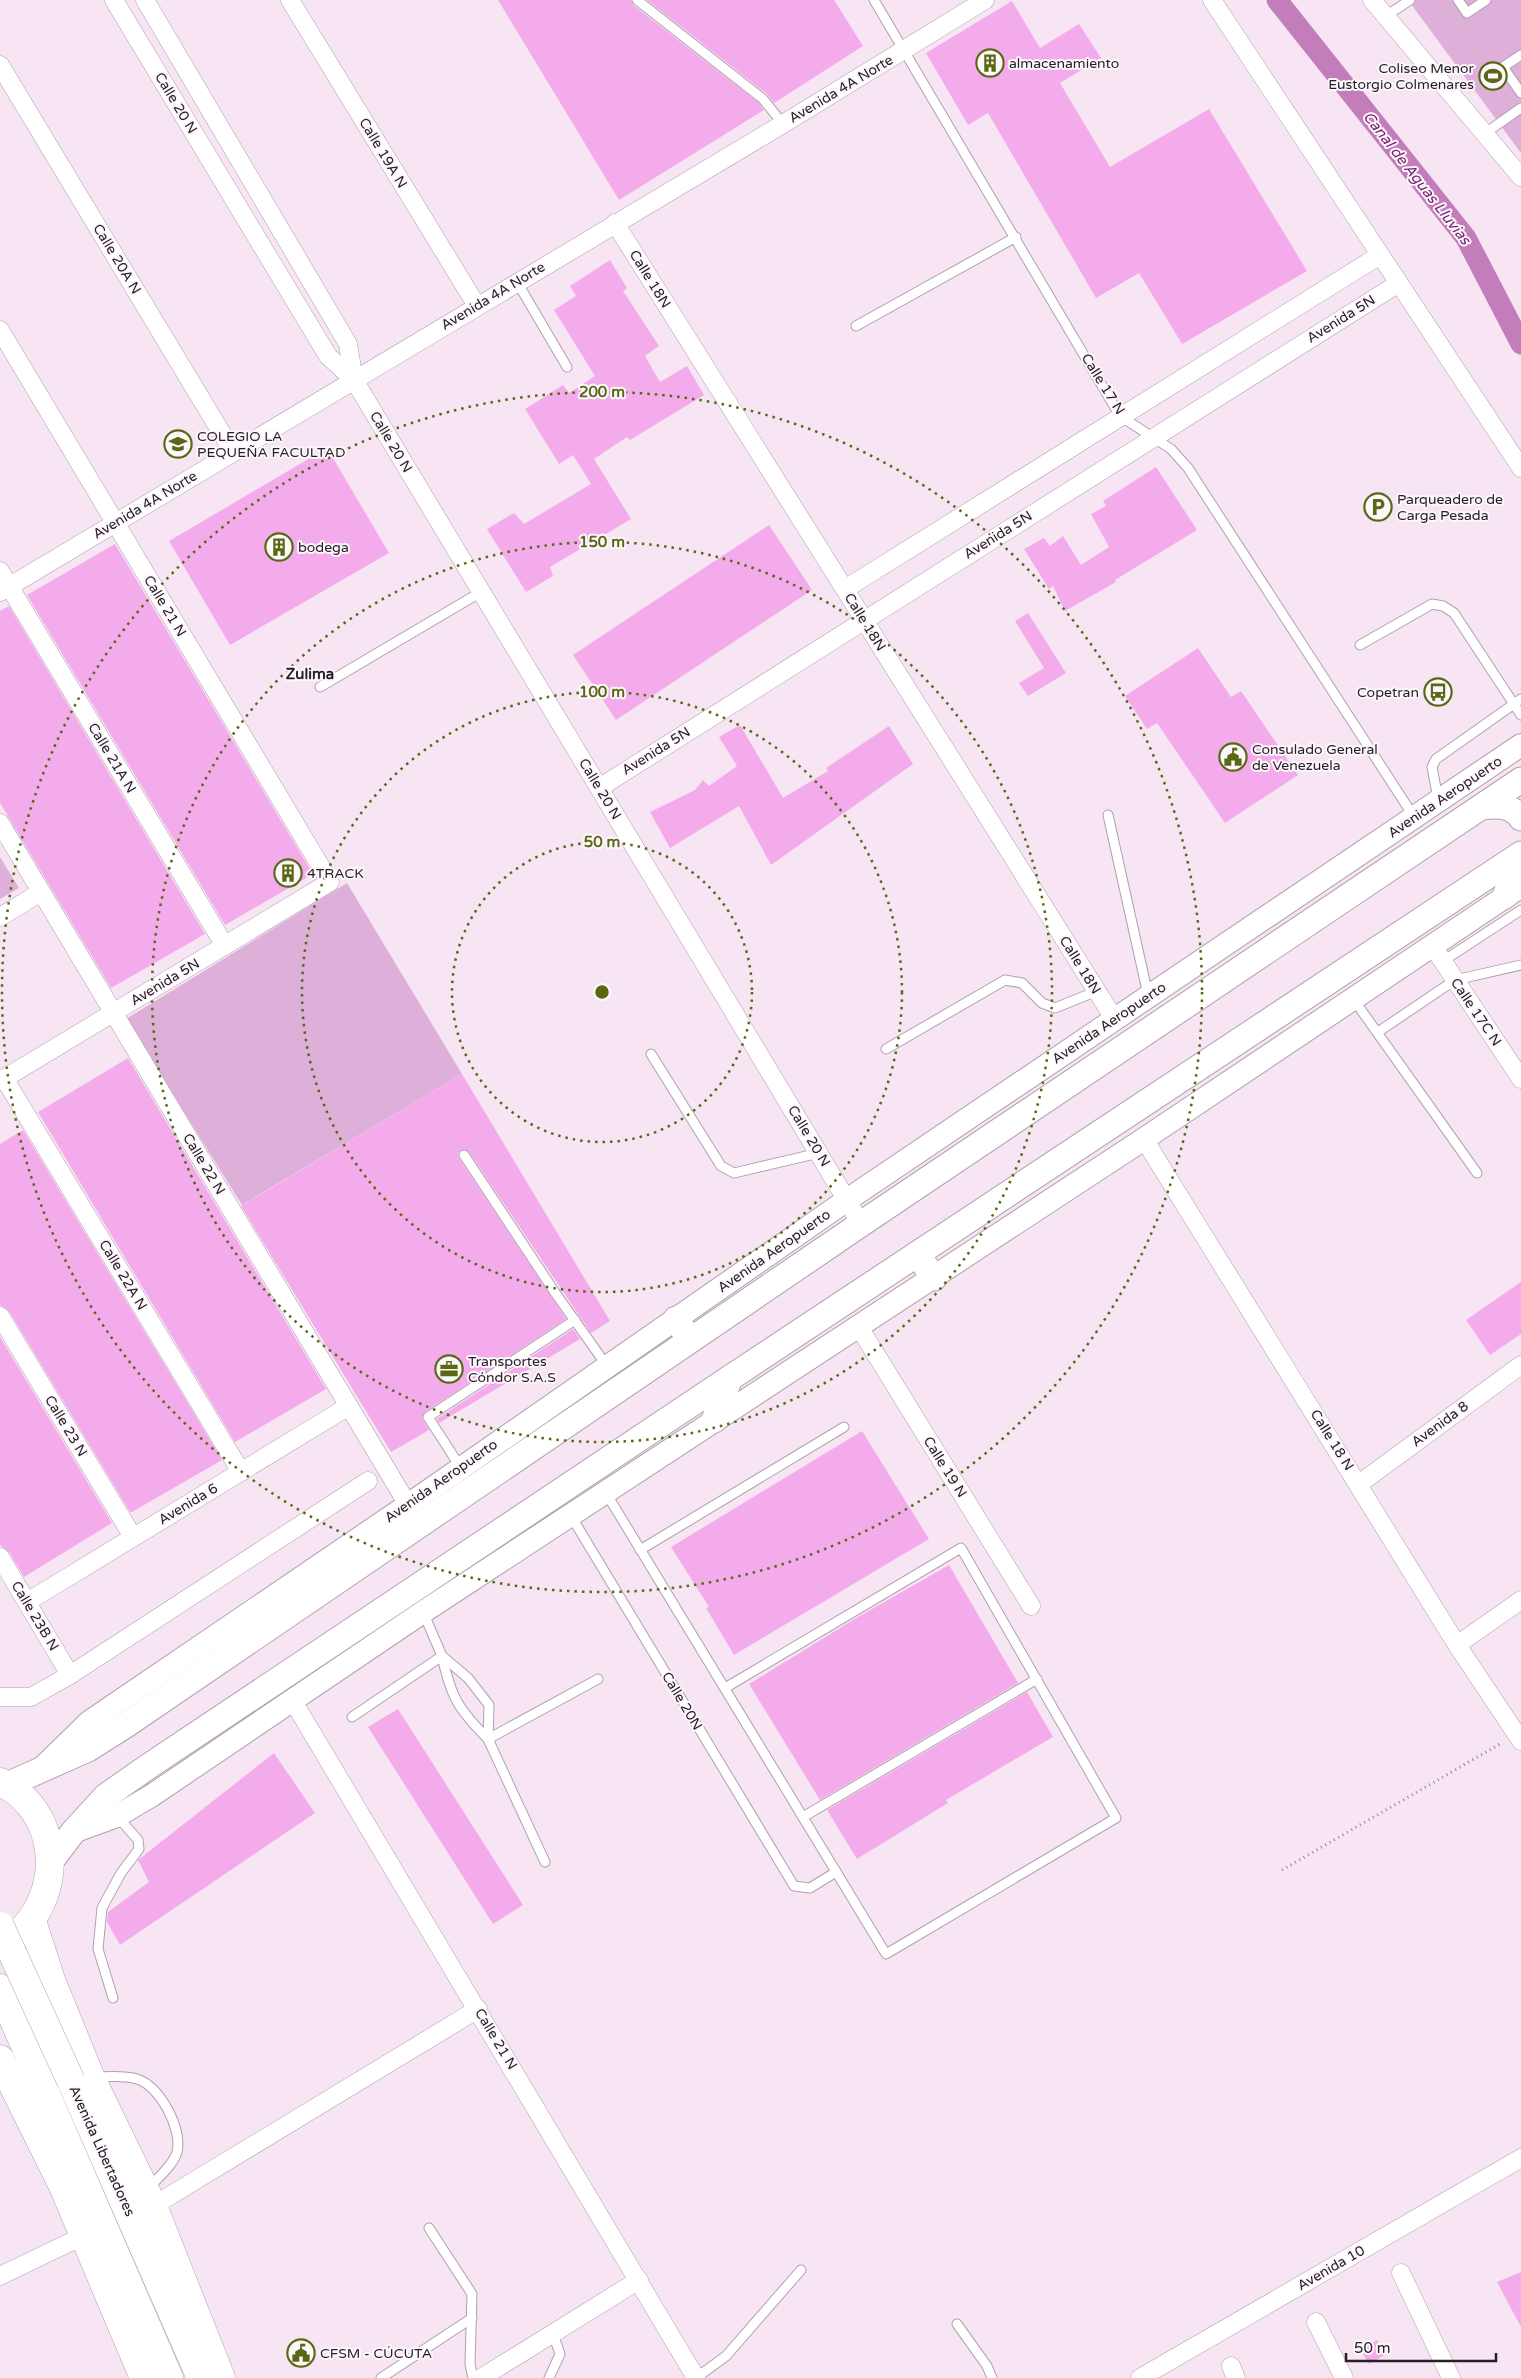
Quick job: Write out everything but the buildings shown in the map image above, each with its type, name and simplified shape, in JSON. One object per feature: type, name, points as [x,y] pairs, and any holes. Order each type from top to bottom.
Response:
[{"type":"main road","name":"Avenida Aeropuerto","points":[[4,1783],[39,1772],[88,1749],[126,1725],[861,1224],[1521,780]]},
{"type":"main road","points":[[1483,807],[1496,805],[1509,808],[1521,818]]},
{"type":"main road","points":[[1516,897],[1521,856]]},
{"type":"main road","points":[[51,1861],[74,1832],[730,1378],[1521,856]]},
{"type":"main road","points":[[917,1254],[934,1278]]},
{"type":"main road","points":[[676,1319],[690,1340]]},
{"type":"main road","points":[[714,1420],[730,1378]]},
{"type":"main road","points":[[0,1946],[9,1943],[32,1921],[47,1893],[51,1861],[48,1839],[39,1818],[25,1800],[4,1783]]},
{"type":"main road","points":[[32,1921],[81,2079],[149,2199],[221,2378]]},
{"type":"main road","name":"Avenida Libertadores","points":[[0,1926],[81,2079],[201,2378]]},
{"type":"main road","name":"Avenida Libertadores","points":[[0,1988],[170,2378]]},
{"type":"main road","points":[[0,2059],[63,2186],[144,2378]]},
{"type":"street","name":"Calle 20 N","points":[[114,0],[328,356],[354,380],[861,1224]]},
{"type":"street","name":"Calle 20 N","points":[[145,0],[348,344],[354,380]]},
{"type":"street","name":"Calle 19A N","points":[[290,0],[477,306]]},
{"type":"street","name":"Avenida 4A Norte","points":[[5,589],[783,124],[985,0]]},
{"type":"street","points":[[1212,0],[1521,468]]},
{"type":"street","points":[[1372,0],[1521,177]]},
{"type":"street","name":"Calle 20A N","points":[[0,65],[234,452]]},
{"type":"street","name":"Calle 18N","points":[[615,223],[1115,1020]]},
{"type":"street","points":[[845,589],[1380,255]]},
{"type":"street","name":"Avenida 5N","points":[[599,788],[1399,283]]},
{"type":"street","name":"Calle 21 N","points":[[0,330],[330,882]]},
{"type":"street","name":"Calle 21A N","points":[[0,571],[5,589],[225,946]]},
{"type":"street","name":"Avenida Aeropuerto","points":[[39,1772],[89,1722],[408,1505],[847,1200],[1521,745]]},
{"type":"street","name":"Calle 22 N","points":[[0,823],[408,1505]]},
{"type":"street","name":"Avenida 5N","points":[[2,1079],[330,882]]},
{"type":"street","points":[[0,917],[41,892]]},
{"type":"street","points":[[111,1806],[152,1796],[423,1612],[714,1420],[859,1328],[1352,998],[1438,953],[1516,897]]},
{"type":"street","name":"Calle 17C N","points":[[1438,953],[1521,1078]]},
{"type":"street","name":"Calle 22A N","points":[[2,1079],[241,1472]]},
{"type":"street","name":"Calle 18 N","points":[[1144,1139],[1457,1645],[1520,1736]]},
{"type":"street","name":"Calle 23 N","points":[[0,1316],[133,1537]]},
{"type":"street","name":"Calle 19 N","points":[[859,1328],[1031,1606]]},
{"type":"street","name":"Avenida 8","points":[[1359,1484],[1521,1365]]},
{"type":"street","name":"Avenida 6","points":[[27,1602],[349,1406]]},
{"type":"street","points":[[0,1697],[31,1696],[70,1674],[368,1481]]},
{"type":"street","name":"Calle 23B N","points":[[0,1557],[70,1674]]},
{"type":"street","points":[[1457,1645],[1521,1600]]},
{"type":"street","name":"Calle 21 N","points":[[293,1701],[696,2378]]},
{"type":"street","points":[[149,2199],[478,2009]]},
{"type":"street","name":"Avenida 10","points":[[1140,2378],[1521,2158]]},
{"type":"street","points":[[0,2276],[85,2236]]},
{"type":"street","points":[[1401,2273],[1451,2378]]},
{"type":"street","points":[[482,2378],[639,2280]]},
{"type":"street","points":[[1316,2322],[1344,2378]]},
{"type":"lane","points":[[637,0],[762,99],[783,124]]},
{"type":"lane","name":"Calle 17 N","points":[[874,0],[1016,237],[1120,416],[1171,449],[1188,468],[1414,817]]},
{"type":"lane","points":[[1386,16],[1410,0]]},
{"type":"lane","points":[[1458,0],[1467,13],[1486,0]]},
{"type":"lane","points":[[1521,55],[1503,67],[1521,92]]},
{"type":"lane","points":[[1484,134],[1521,108]]},
{"type":"lane","points":[[856,326],[1016,237]]},
{"type":"lane","points":[[517,282],[566,367]]},
{"type":"lane","points":[[320,687],[481,592]]},
{"type":"lane","points":[[1360,645],[1432,604],[1443,606],[1454,613],[1517,702],[1521,714]]},
{"type":"lane","points":[[1439,802],[1432,767],[1436,759],[1517,702]]},
{"type":"lane","points":[[1108,815],[1148,997]]},
{"type":"lane","points":[[1378,1032],[1455,980],[1521,965]]},
{"type":"lane","points":[[886,1049],[1005,980],[1022,982],[1042,1003],[1056,1008],[1097,991]]},
{"type":"lane","points":[[1352,998],[1477,1173]]},
{"type":"lane","points":[[651,1054],[721,1166],[734,1173],[819,1152]]},
{"type":"lane","points":[[464,1155],[607,1367]]},
{"type":"lane","points":[[461,1468],[428,1417],[575,1320]]},
{"type":"lane","points":[[640,1550],[844,1427]]},
{"type":"lane","points":[[606,1493],[640,1550],[724,1688],[803,1817],[886,1954],[1116,1818],[961,1548],[724,1688]]},
{"type":"lane","name":"Calle 20N","points":[[571,1516],[794,1886],[810,1888],[836,1872]]},
{"type":"lane","points":[[423,1612],[442,1656],[449,1688],[465,1717],[488,1739],[545,1862]]},
{"type":"lane","points":[[352,1716],[442,1656]]},
{"type":"lane","points":[[442,1656],[468,1678],[489,1705],[488,1739]]},
{"type":"lane","points":[[488,1739],[598,1679]]},
{"type":"lane","points":[[803,1817],[1037,1679]]},
{"type":"lane","points":[[111,1806],[140,1845],[121,1873],[102,1908],[98,1948],[114,1998]]},
{"type":"lane","points":[[81,2079],[138,2079],[168,2107],[177,2131],[176,2153],[149,2199]]},
{"type":"lane","points":[[429,2228],[472,2294],[470,2364],[473,2378]]},
{"type":"lane","points":[[696,2378],[726,2356],[801,2270]]},
{"type":"lane","points":[[381,2378],[472,2318]]},
{"type":"lane","points":[[957,2324],[988,2366],[992,2378]]},
{"type":"lane","points":[[550,2378],[560,2354],[553,2334]]},
{"type":"path","points":[[1282,1870],[1520,1736]]},
{"type":"shaded area","name":"Coliseo Menor Eustorgio Colmenares","points":[[1408,0],[1521,0],[1521,153]]},
{"type":"shaded area","points":[[0,857],[19,888],[0,899]]},
{"type":"shaded area","points":[[347,883],[462,1074],[242,1205],[126,1019]]},
{"type":"waterway","name":"Canal de Aguas Lluvias","points":[[1277,0],[1466,238],[1521,344]]},
{"type":"place","name":"almacenamiento","points":[[990,63]]},
{"type":"place","name":"Coliseo Menor Eustorgio Colmenares","points":[[1493,76]]},
{"type":"place","name":"COLEGIO LA PEQUEÑA FACULTAD","points":[[178,444]]},
{"type":"place","name":"Parqueadero de Carga Pesada","points":[[1378,507]]},
{"type":"place","name":"bodega","points":[[279,547]]},
{"type":"place","name":"Copetran","points":[[1438,692]]},
{"type":"place","name":"Consulado General de Venezuela","points":[[1233,757]]},
{"type":"place","name":"4TRACK","points":[[288,873]]},
{"type":"place","name":"Transportes Cóndor S.A.S","points":[[449,1369]]},
{"type":"place","name":"CFSM - CÚCUTA","points":[[301,2353]]},
{"type":"district","name":"Zulima","points":[[310,674]]}]
